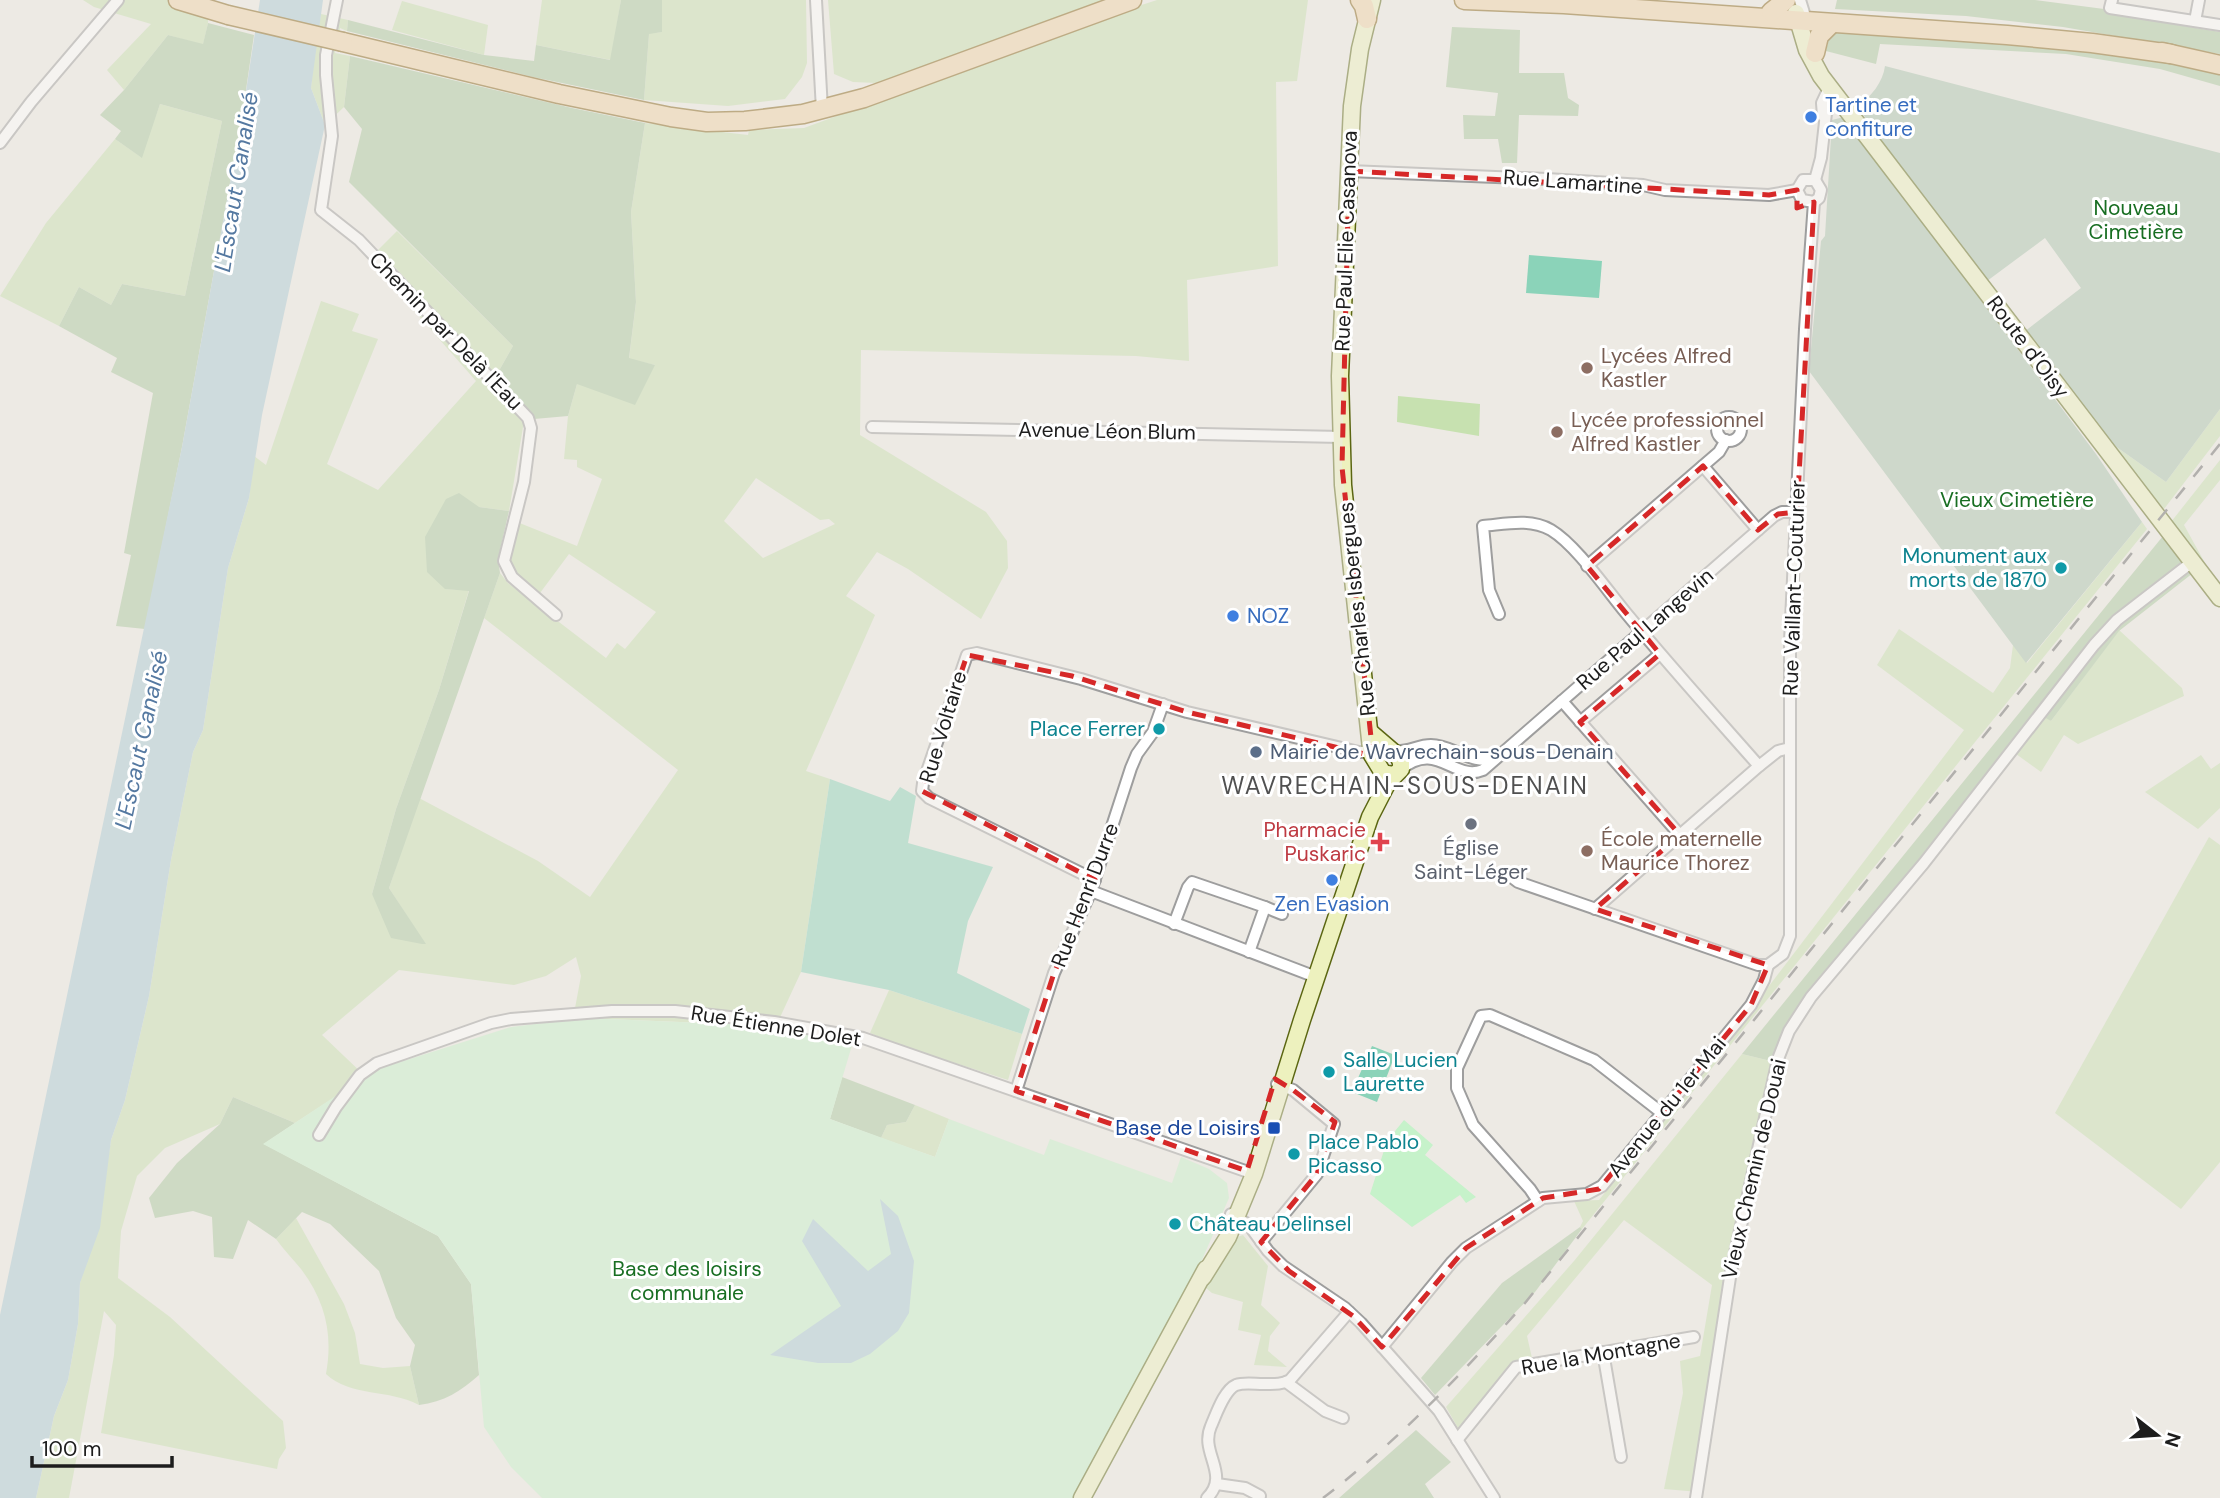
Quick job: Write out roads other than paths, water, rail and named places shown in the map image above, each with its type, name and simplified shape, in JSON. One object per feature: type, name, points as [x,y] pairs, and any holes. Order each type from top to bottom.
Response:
[{"type":"main road","points":[[178,0],[228,15],[559,94],[679,119],[716,122],[774,118],[912,80],[1132,0]]},
{"type":"main road","points":[[1360,0],[1367,19]]},
{"type":"main road","name":"Rue Paul Elie Casanova","points":[[1343,485],[1341,348],[1353,97],[1372,0]]},
{"type":"main road","points":[[1464,0],[1534,1],[1721,14],[1797,10],[1831,24],[2024,36],[2171,54]]},
{"type":"main road","points":[[1721,14],[1797,10],[2024,28],[2104,39],[2220,65]]},
{"type":"main road","points":[[1797,10],[1834,91]]},
{"type":"main road","points":[[1797,10],[1809,55],[1834,91]]},
{"type":"main road","points":[[1815,52],[1819,36],[1831,24]]},
{"type":"main road","name":"Route d'Oisy","points":[[1834,91],[2220,598]]},
{"type":"main road","name":"Rue Charles Isbergues","points":[[1343,485],[1370,732],[1379,752],[1370,817]]},
{"type":"main road","points":[[1379,752],[1384,774],[1397,773]]},
{"type":"main road","name":"Rue Charles Isbergues","points":[[1082,1498],[1234,1215],[1251,1172],[1287,1049],[1302,1020],[1370,817],[1385,786],[1397,773]]},
{"type":"street","points":[[104,18],[107,0]]},
{"type":"street","points":[[0,143],[31,102],[118,0]]},
{"type":"street","points":[[336,39],[337,0]]},
{"type":"street","points":[[816,0],[821,105]]},
{"type":"street","points":[[2195,21],[2199,0]]},
{"type":"street","points":[[2111,4],[2220,25]]},
{"type":"street","name":"Chemin par Delà l'Eau","points":[[336,39],[326,55],[332,136],[320,211],[359,240],[530,421],[524,482],[504,561],[512,577],[556,615]]},
{"type":"street","points":[[1815,180],[1803,180],[1797,190],[1802,200],[1814,202],[1819,198],[1821,190],[1815,180],[1825,122],[1834,91]]},
{"type":"street","name":"Rue Lamartine","points":[[1349,171],[1643,185],[1661,190],[1769,195],[1797,190]]},
{"type":"street","name":"Rue Vaillant-Couturier","points":[[1768,965],[1783,954],[1790,936],[1790,640],[1814,202]]},
{"type":"street","name":"Avenue Léon Blum","points":[[872,427],[1341,437]]},
{"type":"street","points":[[1587,566],[1703,466],[1720,450],[1726,440]]},
{"type":"street","points":[[1703,466],[1758,530]]},
{"type":"street","name":"Rue Paul Langevin","points":[[1397,773],[1411,762],[1425,758],[1477,773],[1758,530],[1778,514],[1797,512]]},
{"type":"street","points":[[1499,614],[1489,590],[1483,526],[1523,522],[1544,527],[1562,539],[1587,566],[1759,766]]},
{"type":"street","name":"Vieux Chemin de Douai","points":[[1696,1498],[1731,1271],[1776,1066],[1785,1039],[1800,1013],[1827,977],[1924,863],[2112,625],[2192,562]]},
{"type":"street","name":"Rue Voltaire","points":[[1093,885],[924,794],[923,783],[967,655],[977,653],[1081,679],[1187,712],[1359,752],[1379,752]]},
{"type":"street","name":"Rue Paul Langevin","points":[[1580,722],[1661,654]]},
{"type":"street","points":[[1562,701],[1680,835]]},
{"type":"street","name":"Rue Henri Durre","points":[[1016,1091],[1054,973],[1093,885],[1130,768],[1153,732],[1163,704]]},
{"type":"street","points":[[1379,752],[1408,751],[1429,745],[1482,761],[1498,757]]},
{"type":"street","points":[[1595,909],[1759,766],[1778,751],[1790,748]]},
{"type":"street","points":[[1506,873],[1518,882],[1758,965],[1768,965]]},
{"type":"street","points":[[1174,924],[1192,882],[1282,914]]},
{"type":"street","points":[[1093,885],[1174,924],[1316,977]]},
{"type":"street","points":[[1250,952],[1265,907]]},
{"type":"street","name":"Avenue du 1er Mai","points":[[1382,1347],[1461,1251],[1538,1201],[1553,1196],[1587,1194],[1599,1189],[1751,1005],[1764,980],[1768,965]]},
{"type":"street","name":"Rue Étienne Dolet","points":[[319,1135],[360,1075],[377,1063],[502,1020],[612,1011],[684,1011],[847,1034],[1251,1172]]},
{"type":"street","points":[[1538,1201],[1530,1188],[1473,1125],[1457,1087],[1457,1068],[1481,1016],[1490,1015],[1594,1060],[1661,1113]]},
{"type":"street","points":[[1261,1242],[1317,1174],[1334,1124],[1293,1090],[1278,1084]]},
{"type":"street","points":[[1234,1215],[1250,1225],[1261,1242],[1289,1271],[1349,1312],[1382,1347],[1436,1406],[1494,1498]]},
{"type":"street","points":[[1286,1382],[1349,1312]]},
{"type":"street","name":"Rue la Montagne","points":[[1457,1440],[1516,1367],[1694,1337]]},
{"type":"street","points":[[1603,1352],[1621,1457]]},
{"type":"street","points":[[1207,1498],[1217,1484],[1208,1434],[1228,1392],[1234,1386],[1286,1382],[1325,1411],[1343,1418]]},
{"type":"street","points":[[1217,1484],[1245,1488],[1260,1496]]},
{"type":"water","name":"L'Escaut Canalisé","points":[[260,0],[323,0],[311,88],[325,125],[262,415],[249,498],[228,568],[203,730],[193,752],[171,860],[149,996],[125,1100],[111,1140],[100,1228],[80,1283],[78,1324],[68,1380],[54,1416],[36,1498],[0,1498],[0,1315],[182,447],[242,117]]},
{"type":"water","points":[[880,1199],[898,1216],[914,1261],[909,1313],[898,1331],[870,1354],[851,1363],[818,1363],[770,1355],[841,1306],[802,1241],[813,1219],[868,1271],[891,1254]]},
{"type":"railway","points":[[1323,1498],[1429,1405],[1525,1303],[2220,444]]},
{"type":"place","name":"Tartine et confiture","points":[[1811,117]]},
{"type":"place","name":"Lycées Alfred Kastler","points":[[1587,368]]},
{"type":"place","name":"Lycée professionnel Alfred Kastler","points":[[1557,432]]},
{"type":"place","name":"Monument aux morts de 1870","points":[[2061,568]]},
{"type":"place","name":"NOZ","points":[[1233,616]]},
{"type":"place","name":"Place Ferrer","points":[[1159,729]]},
{"type":"place","name":"Mairie de Wavrechain-sous-Denain","points":[[1256,752]]},
{"type":"place","name":"Église Saint-Léger","points":[[1471,824]]},
{"type":"place","name":"Pharmacie Puskaric","points":[[1380,842]]},
{"type":"place","name":"École maternelle Maurice Thorez","points":[[1587,851]]},
{"type":"place","name":"Zen Evasion","points":[[1332,880]]},
{"type":"place","name":"Salle Lucien Laurette","points":[[1329,1072]]},
{"type":"place","name":"Base de Loisirs","points":[[1274,1128]]},
{"type":"place","name":"Place Pablo Picasso","points":[[1294,1154]]},
{"type":"place","name":"Château Delinsel","points":[[1175,1224]]},
{"type":"district","name":"WAVRECHAIN-SOUS-DENAIN","points":[[1405,785]]},
{"type":"park label","name":"Nouveau Cimetière","points":[[2136,220]]},
{"type":"park label","name":"Vieux Cimetière","points":[[2017,500]]},
{"type":"park label","name":"Base des loisirs communale","points":[[687,1281]]}]
